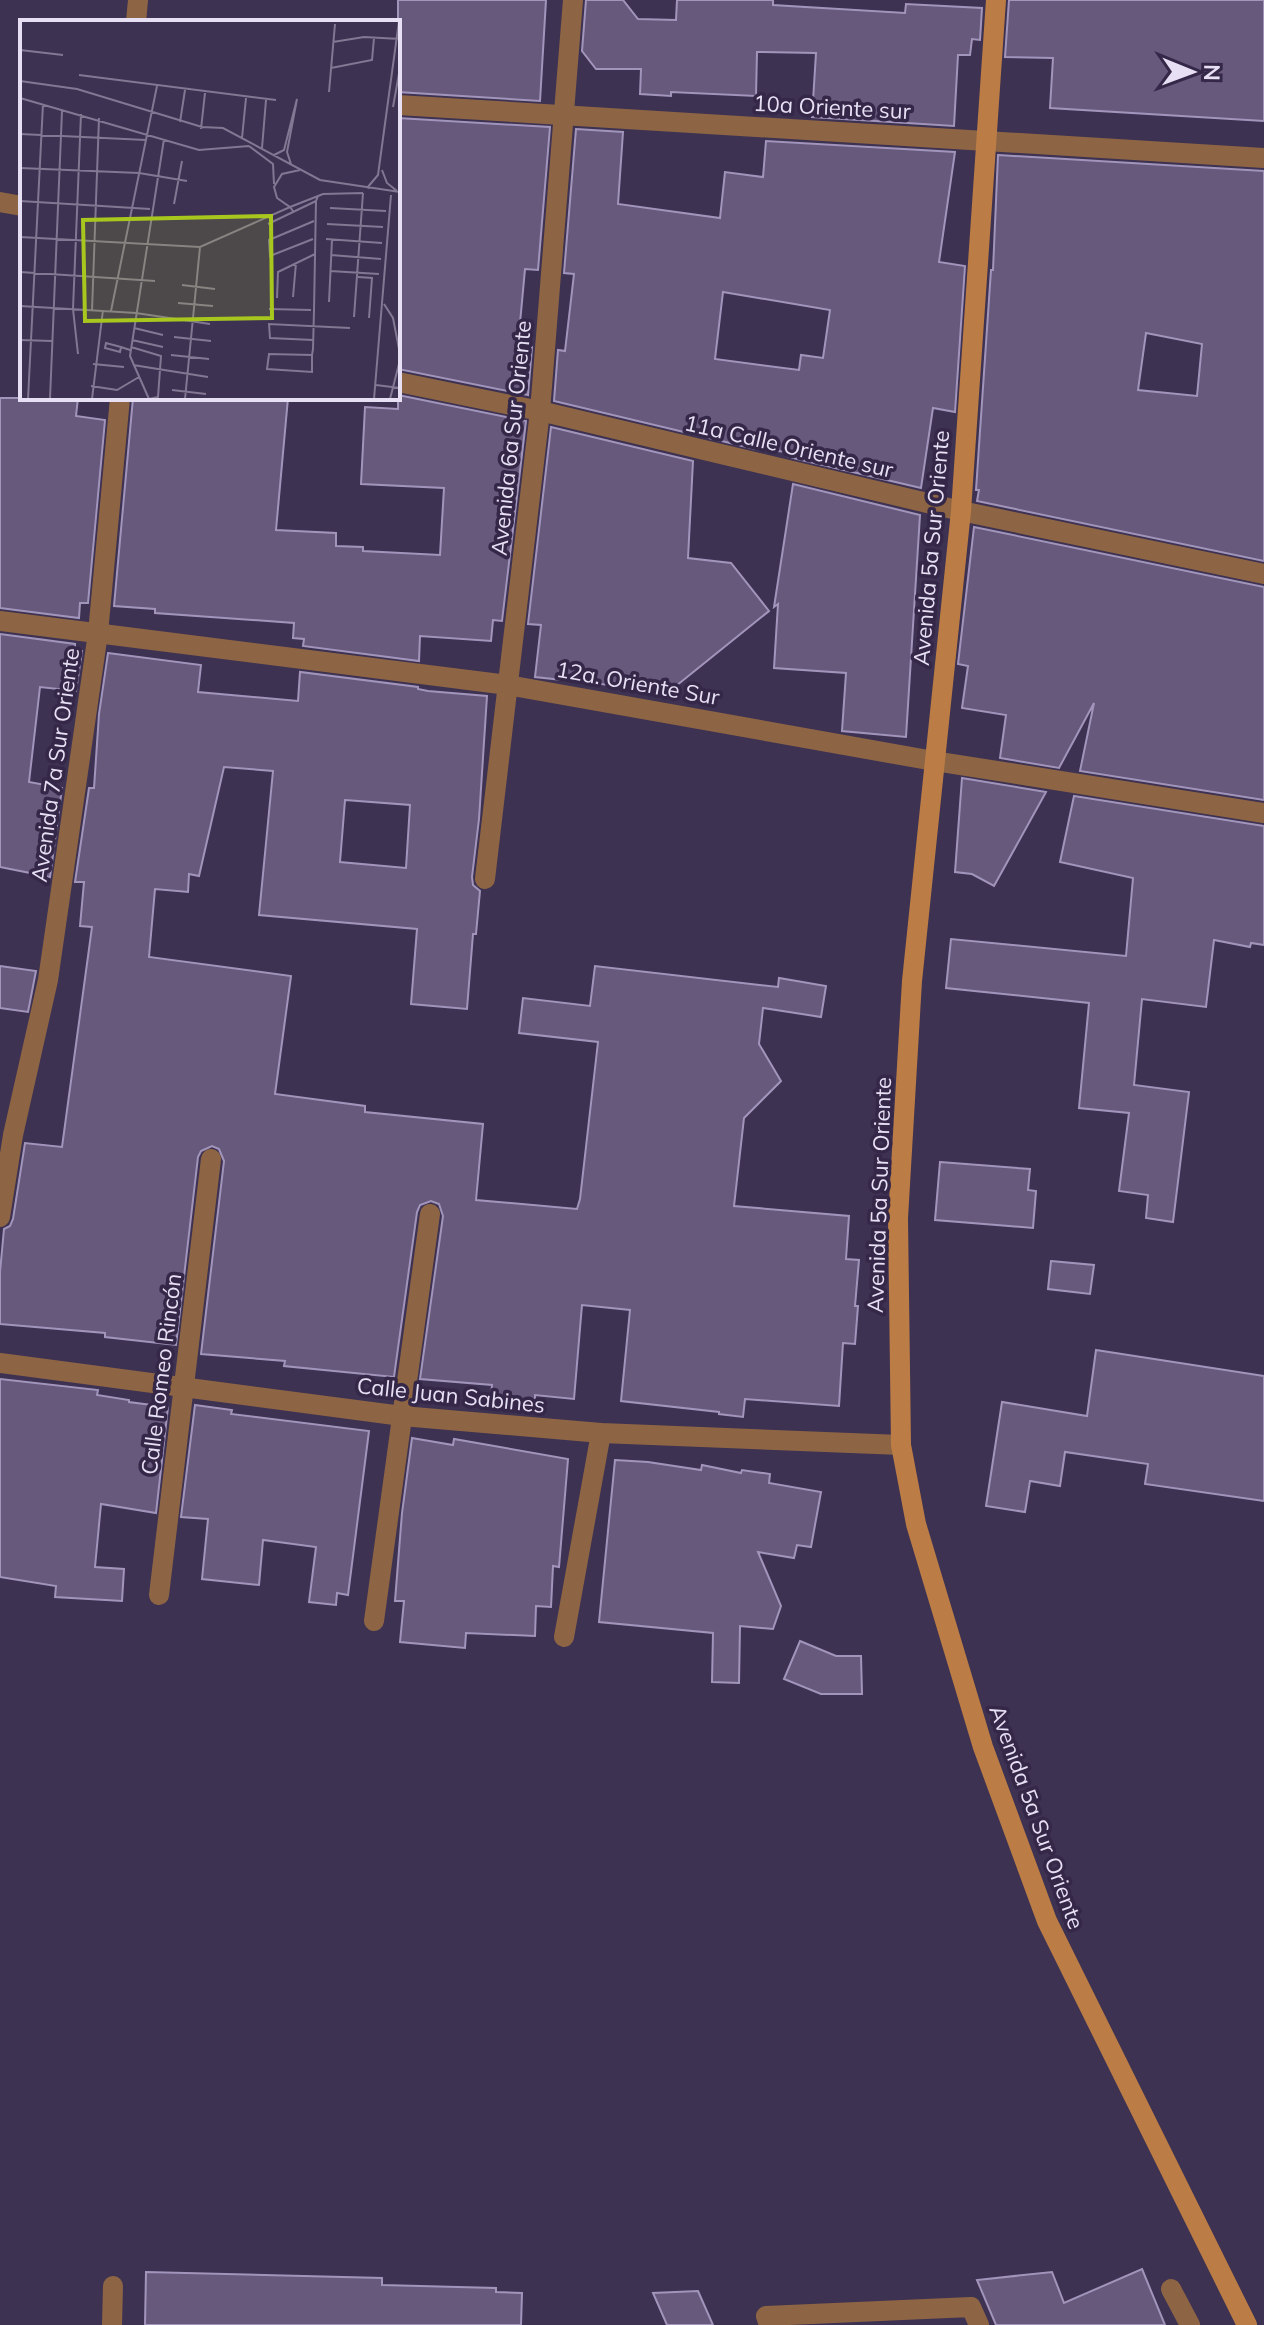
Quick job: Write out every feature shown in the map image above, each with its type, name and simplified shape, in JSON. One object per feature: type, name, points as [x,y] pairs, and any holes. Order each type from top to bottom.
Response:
[{"type":"street","points":[[136,20],[138,0]]},
{"type":"street","name":"Avenida 6a Sur Oriente","points":[[485,879],[540,411],[573,0]]},
{"type":"street","name":"Avenida 5a Sur Oriente","points":[[996,0],[961,511],[912,981],[898,1218],[901,1445],[916,1524],[978,1732],[1047,1921],[1247,2325]]},
{"type":"street","name":"10a Oriente sur","points":[[400,105],[1264,158]]},
{"type":"street","points":[[0,202],[20,206]]},
{"type":"street","name":"11a Calle Oriente sur","points":[[400,382],[540,411],[961,511],[1264,574]]},
{"type":"street","name":"Avenida 7a Sur Oriente","points":[[0,1217],[13,1135],[48,980],[98,633],[120,400]]},
{"type":"street","name":"12a. Oriente Sur","points":[[0,621],[508,685],[934,761],[1264,813]]},
{"type":"street","name":"Calle Romeo Rincón","points":[[159,1595],[211,1159]]},
{"type":"street","points":[[374,1621],[430,1214]]},
{"type":"street","name":"Calle Juan Sabines","points":[[0,1363],[402,1416],[601,1433],[901,1445]]},
{"type":"street","points":[[564,1637],[601,1433]]},
{"type":"street","points":[[112,2325],[113,2286]]},
{"type":"street","points":[[1171,2289],[1190,2325]]},
{"type":"street","points":[[768,2321],[975,2316]]},
{"type":"building","points":[[398,0],[546,0],[540,101],[400,92]]},
{"type":"building","points":[[586,0],[623,0],[638,19],[676,20],[677,0],[773,0],[773,5],[905,13],[906,4],[982,8],[980,40],[972,39],[970,55],[958,55],[954,126],[812,117],[816,53],[757,52],[756,96],[671,92],[671,96],[640,94],[641,69],[596,69],[582,51]]},
{"type":"building","points":[[1009,0],[1264,0],[1264,121],[1050,108],[1053,58],[1005,57]]},
{"type":"building","points":[[400,118],[550,127],[538,270],[525,269],[518,345],[532,347],[528,395],[400,369]]},
{"type":"building","points":[[576,129],[623,132],[618,204],[720,218],[725,172],[763,177],[766,141],[955,152],[939,262],[965,266],[955,412],[933,408],[921,488],[797,459],[787,456],[788,452],[755,449],[554,401],[558,350],[565,351],[574,274],[564,273]],"holes":[[[723,292],[830,310],[823,358],[801,355],[799,370],[715,359]]]},
{"type":"building","points":[[998,155],[1264,171],[1264,561],[977,501]],"holes":[[[1146,333],[1202,344],[1197,396],[1138,390]]]},
{"type":"building","points":[[400,395],[526,421],[502,621],[493,620],[491,641],[420,636],[419,661],[303,646],[304,639],[293,638],[294,623],[155,613],[155,609],[114,606],[133,400],[288,400],[276,530],[336,533],[336,546],[363,547],[363,551],[440,555],[444,488],[361,484],[365,407],[398,409]]},
{"type":"building","points":[[0,398],[78,400],[76,416],[105,420],[88,603],[80,603],[79,618],[0,608]]},
{"type":"building","points":[[551,427],[693,461],[688,558],[731,563],[769,611],[671,690],[535,677],[541,625],[528,624]]},
{"type":"building","points":[[793,484],[920,515],[906,737],[842,731],[846,673],[774,668],[778,604],[774,607]]},
{"type":"building","points":[[974,527],[1264,587],[1264,800],[1080,771],[1094,703],[1059,768],[1000,758],[1006,715],[962,708],[968,666],[958,664]]},
{"type":"building","points":[[0,634],[75,644],[75,650],[82,651],[76,691],[40,687],[29,782],[62,788],[50,877],[0,867]]},
{"type":"building","points":[[108,653],[201,665],[198,692],[298,701],[300,672],[418,687],[428,691],[487,696],[472,877],[473,885],[480,891],[467,1009],[411,1004],[417,929],[259,915],[273,771],[224,767],[199,876],[189,874],[188,892],[155,889],[149,957],[291,976],[275,1094],[365,1106],[365,1112],[483,1124],[476,1200],[577,1209],[580,1199],[598,1042],[519,1033],[523,998],[590,1006],[595,966],[778,987],[779,978],[826,986],[821,1017],[763,1008],[759,1044],[781,1081],[744,1118],[734,1206],[849,1216],[846,1259],[859,1260],[855,1306],[858,1306],[855,1344],[843,1343],[839,1406],[745,1399],[743,1417],[621,1401],[630,1310],[582,1305],[574,1399],[535,1395],[535,1401],[491,1398],[492,1385],[420,1379],[443,1216],[439,1204],[431,1201],[420,1205],[417,1212],[394,1377],[284,1366],[285,1361],[201,1354],[224,1161],[219,1149],[212,1146],[201,1151],[198,1157],[176,1345],[105,1337],[105,1333],[0,1324],[4,1229],[10,1226],[13,1219],[25,1143],[62,1147],[92,927],[80,926],[84,882],[75,882],[89,788],[94,788],[99,714]],"holes":[[[345,800],[410,805],[406,868],[340,862]]]},
{"type":"building","points":[[962,778],[1046,792],[994,886],[972,874],[955,872]]},
{"type":"building","points":[[1074,796],[1264,826],[1264,945],[1251,943],[1250,947],[1214,940],[1206,1007],[1142,999],[1134,1085],[1189,1092],[1173,1222],[1146,1218],[1148,1195],[1119,1191],[1129,1113],[1079,1108],[1089,1003],[946,988],[951,939],[1126,956],[1133,878],[1060,862]]},
{"type":"building","points":[[0,966],[36,971],[28,1012],[0,1008]]},
{"type":"building","points":[[940,1162],[1030,1169],[1028,1190],[1036,1191],[1033,1228],[935,1220]]},
{"type":"building","points":[[1051,1261],[1094,1265],[1090,1294],[1048,1289]]},
{"type":"building","points":[[1096,1350],[1264,1376],[1264,1501],[1145,1484],[1148,1464],[1065,1452],[1060,1486],[1030,1481],[1025,1512],[986,1506],[1002,1402],[1087,1416]]},
{"type":"building","points":[[0,1379],[98,1390],[97,1395],[168,1407],[156,1513],[101,1504],[95,1567],[124,1569],[122,1601],[55,1597],[56,1586],[0,1577]]},
{"type":"building","points":[[195,1405],[232,1410],[231,1414],[369,1431],[348,1595],[337,1593],[336,1605],[309,1602],[316,1547],[263,1540],[259,1585],[202,1579],[208,1519],[181,1517]]},
{"type":"building","points":[[412,1438],[453,1445],[454,1439],[568,1459],[559,1567],[553,1566],[551,1607],[536,1606],[535,1636],[466,1633],[465,1648],[400,1642],[404,1601],[395,1601]]},
{"type":"building","points":[[615,1460],[701,1470],[702,1465],[741,1473],[742,1470],[770,1474],[769,1483],[821,1492],[811,1547],[797,1545],[794,1558],[758,1552],[781,1606],[773,1629],[740,1626],[739,1683],[712,1682],[713,1633],[599,1622]]},
{"type":"building","points":[[800,1641],[836,1656],[861,1656],[862,1694],[821,1694],[784,1679]]},
{"type":"building","points":[[1142,2269],[1165,2325],[996,2325],[977,2280],[1052,2272],[1064,2303]]},
{"type":"building","points":[[146,2272],[382,2278],[382,2285],[496,2288],[496,2292],[522,2293],[521,2325],[145,2325]]},
{"type":"building","points":[[698,2291],[713,2325],[667,2325],[653,2293]]}]
